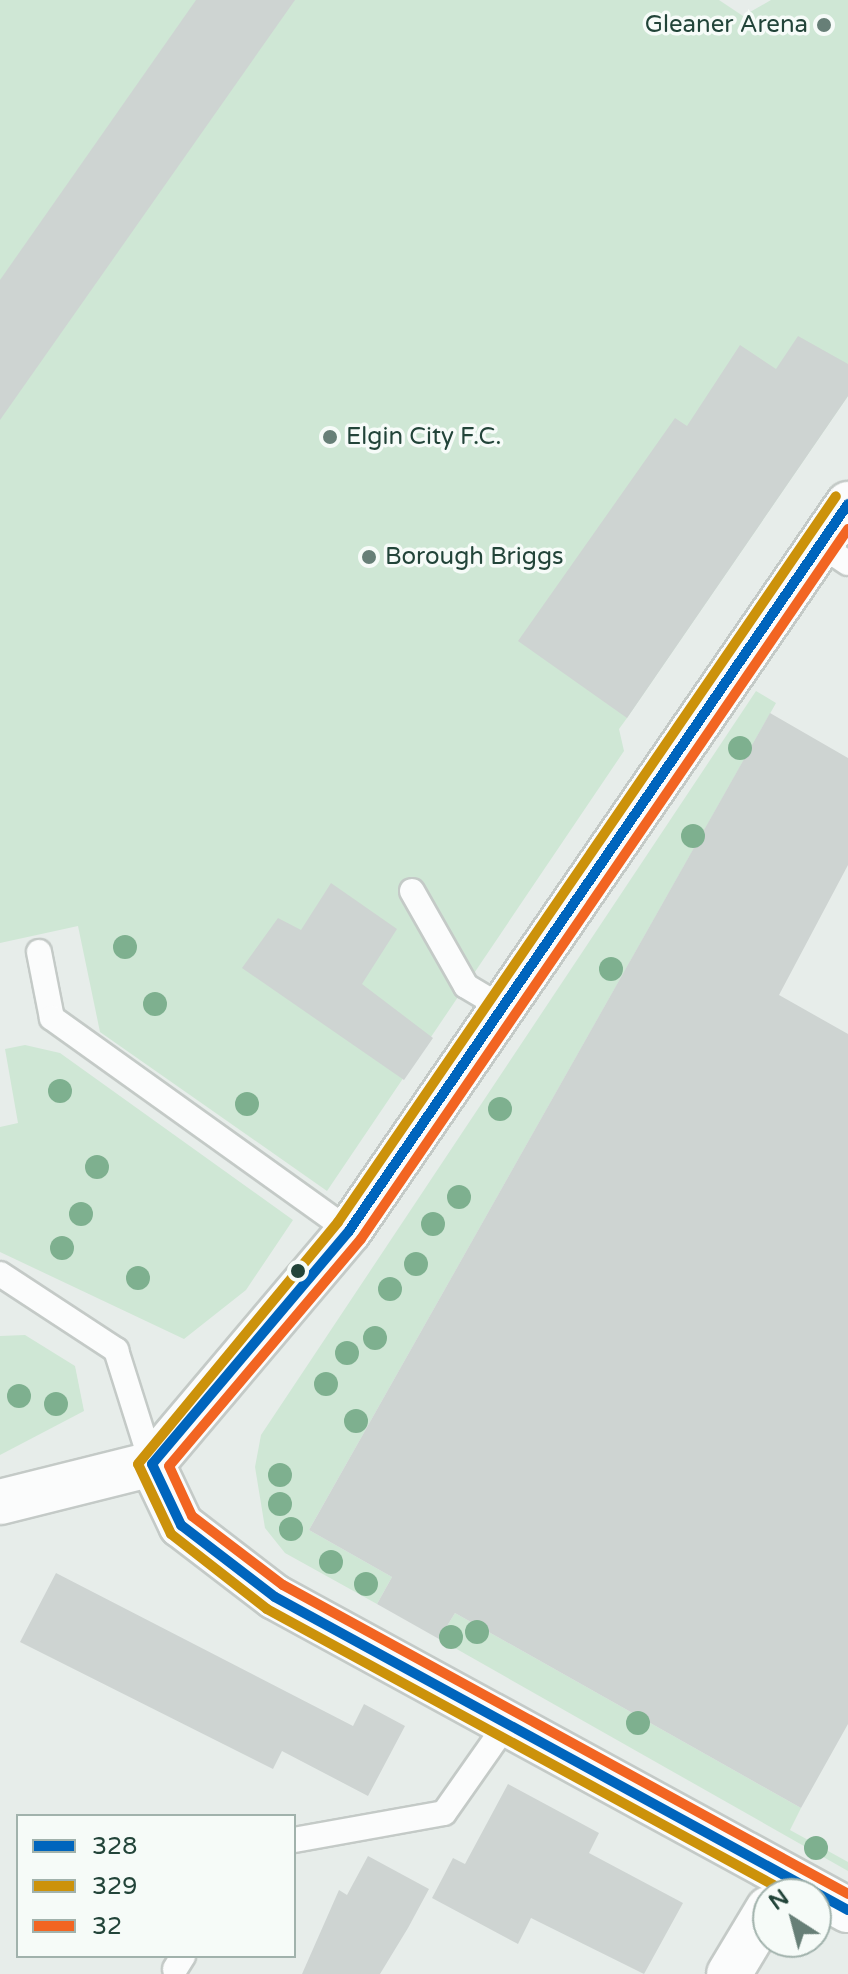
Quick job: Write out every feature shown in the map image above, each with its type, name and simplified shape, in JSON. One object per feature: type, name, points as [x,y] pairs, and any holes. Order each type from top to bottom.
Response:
[{"type":"street","points":[[0,1502],[152,1464],[349,1231],[503,1008],[834,554],[848,504]]},
{"type":"street","points":[[152,1464],[181,1525],[219,1560],[508,1722],[753,1878]]},
{"type":"street","points":[[729,1974],[752,1935]]},
{"type":"lane","points":[[412,891],[466,986],[503,1008]]},
{"type":"lane","points":[[39,952],[52,1018],[349,1231]]},
{"type":"lane","points":[[0,1274],[116,1350],[152,1464]]},
{"type":"lane","points":[[296,1840],[444,1813],[508,1722]]},
{"type":"green space","name":"Borough Briggs","points":[[0,0],[719,0],[743,16],[771,0],[848,0],[848,396],[619,729],[624,751],[327,1191],[100,1032],[78,926],[0,943]]},
{"type":"green space","points":[[756,691],[776,703],[309,1530],[392,1577],[377,1604],[285,1553],[265,1528],[255,1467],[261,1435]]},
{"type":"green space","points":[[25,1045],[60,1053],[293,1220],[246,1290],[184,1339],[0,1252],[0,1127],[18,1123],[5,1049]]},
{"type":"green space","points":[[25,1335],[75,1366],[84,1411],[0,1455],[0,1336]]},
{"type":"green space","points":[[455,1613],[801,1808],[790,1830],[848,1862],[848,1871],[439,1639]]},
{"type":"building","points":[[196,0],[295,0],[0,420],[0,280]]},
{"type":"building","points":[[798,336],[848,364],[848,396],[627,718],[518,641],[675,418],[687,426],[740,345],[776,369]]},
{"type":"building","points":[[770,713],[848,758],[848,865],[779,995],[848,1034],[848,1724],[801,1808],[455,1613],[439,1639],[377,1604],[392,1577],[309,1530]]},
{"type":"building","points":[[331,883],[397,929],[362,984],[433,1038],[404,1080],[242,968],[278,918],[301,930]]},
{"type":"building","points":[[56,1573],[353,1726],[364,1704],[405,1726],[368,1796],[282,1751],[273,1769],[20,1642]]},
{"type":"building","points":[[508,1784],[599,1833],[589,1853],[683,1903],[644,1974],[531,1918],[518,1944],[432,1898],[453,1858],[465,1864]]},
{"type":"building","points":[[368,1856],[429,1889],[408,1928],[380,1974],[302,1974],[339,1890],[347,1895]]},
{"type":"transit line","name":"329","points":[[761,1878],[267,1609],[171,1534],[138,1464],[338,1222],[836,496]]},
{"type":"transit line","name":"328","points":[[848,504],[349,1231],[152,1464],[181,1525],[275,1597],[848,1910]]},
{"type":"transit line","name":"32","points":[[848,529],[361,1239],[169,1466],[192,1516],[283,1585],[848,1894]]},
{"type":"place","name":"Gleaner Arena","points":[[824,25]]},
{"type":"place","name":"Elgin City F.C.","points":[[330,437]]},
{"type":"place","name":"Borough Briggs","points":[[369,557]]}]
